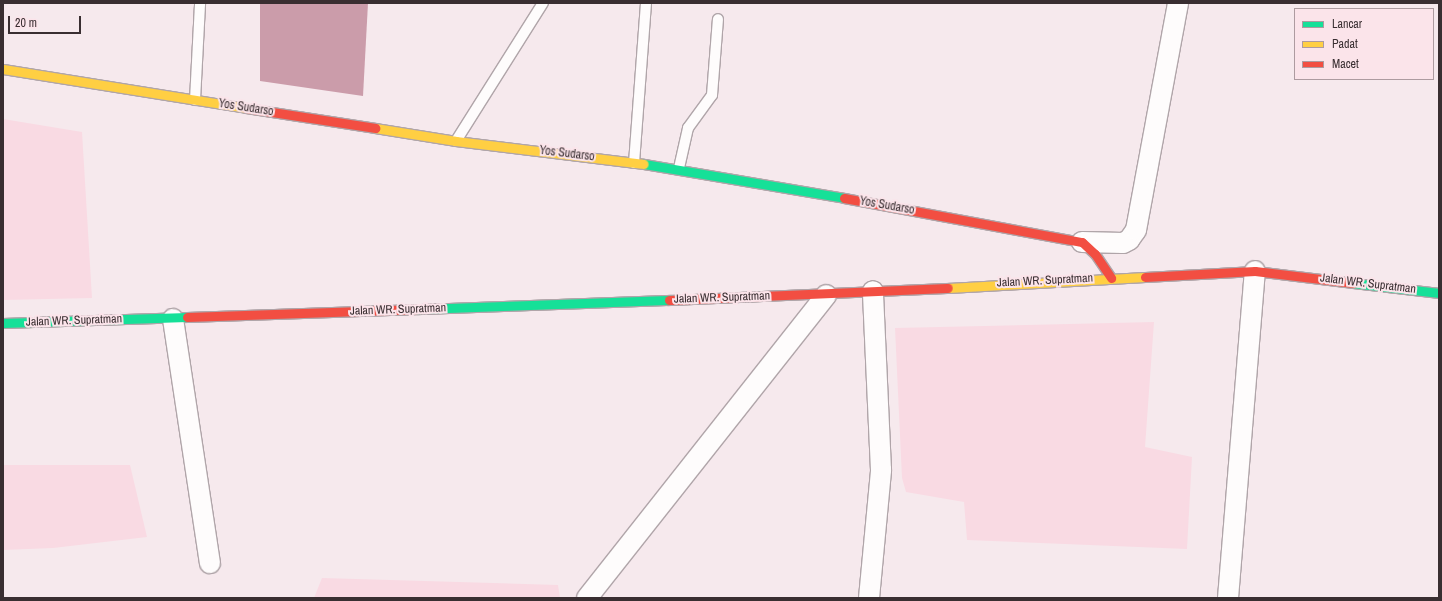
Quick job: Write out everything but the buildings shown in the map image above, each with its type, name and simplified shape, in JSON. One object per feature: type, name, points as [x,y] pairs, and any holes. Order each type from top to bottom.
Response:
[{"type":"street","points":[[1082,242],[1123,243],[1136,230],[1178,3]]},
{"type":"street","name":"Yos Sudarso","points":[[3,69],[456,141],[679,168],[1082,242]]},
{"type":"street","points":[[1082,242],[1095,254],[1112,278]]},
{"type":"street","points":[[1228,598],[1255,271]]},
{"type":"street","name":"Jalan WR. Supratman","points":[[3,323],[173,319],[826,295],[873,291],[1255,271],[1439,293]]},
{"type":"street","points":[[869,598],[881,470],[873,291]]},
{"type":"street","points":[[587,598],[826,295]]},
{"type":"street","points":[[173,319],[210,563]]},
{"type":"lane","points":[[195,100],[200,3]]},
{"type":"lane","points":[[456,141],[543,3]]},
{"type":"lane","points":[[634,162],[646,3]]},
{"type":"lane","points":[[679,168],[688,128],[712,96],[718,19]]},
{"type":"shaded area","points":[[260,3],[368,3],[363,96],[260,81]]},
{"type":"shaded area","points":[[3,119],[82,132],[92,298],[3,300]]},
{"type":"shaded area","points":[[1154,322],[1145,447],[1192,457],[1187,549],[967,540],[964,502],[906,492],[902,478],[895,328]]},
{"type":"shaded area","points":[[3,465],[130,465],[147,537],[53,548],[3,550]]},
{"type":"shaded area","points":[[322,578],[558,585],[560,598],[314,598]]},
{"type":"traffic: fast","points":[[644,164],[844,198]]},
{"type":"traffic: fast","points":[[1353,283],[1439,293]]},
{"type":"traffic: fast","points":[[419,309],[669,300]]},
{"type":"traffic: fast","points":[[3,323],[187,317]]},
{"type":"traffic: slow","points":[[3,69],[246,108]]},
{"type":"traffic: slow","points":[[375,128],[456,141],[644,164]]},
{"type":"traffic: slow","points":[[948,288],[1145,277]]},
{"type":"traffic: jam","points":[[246,108],[375,128]]},
{"type":"traffic: jam","points":[[844,198],[1082,242],[1095,254],[1111,278]]},
{"type":"traffic: jam","points":[[1145,277],[1255,271],[1353,283]]},
{"type":"traffic: jam","points":[[669,300],[948,288]]},
{"type":"traffic: jam","points":[[187,317],[419,309]]}]
